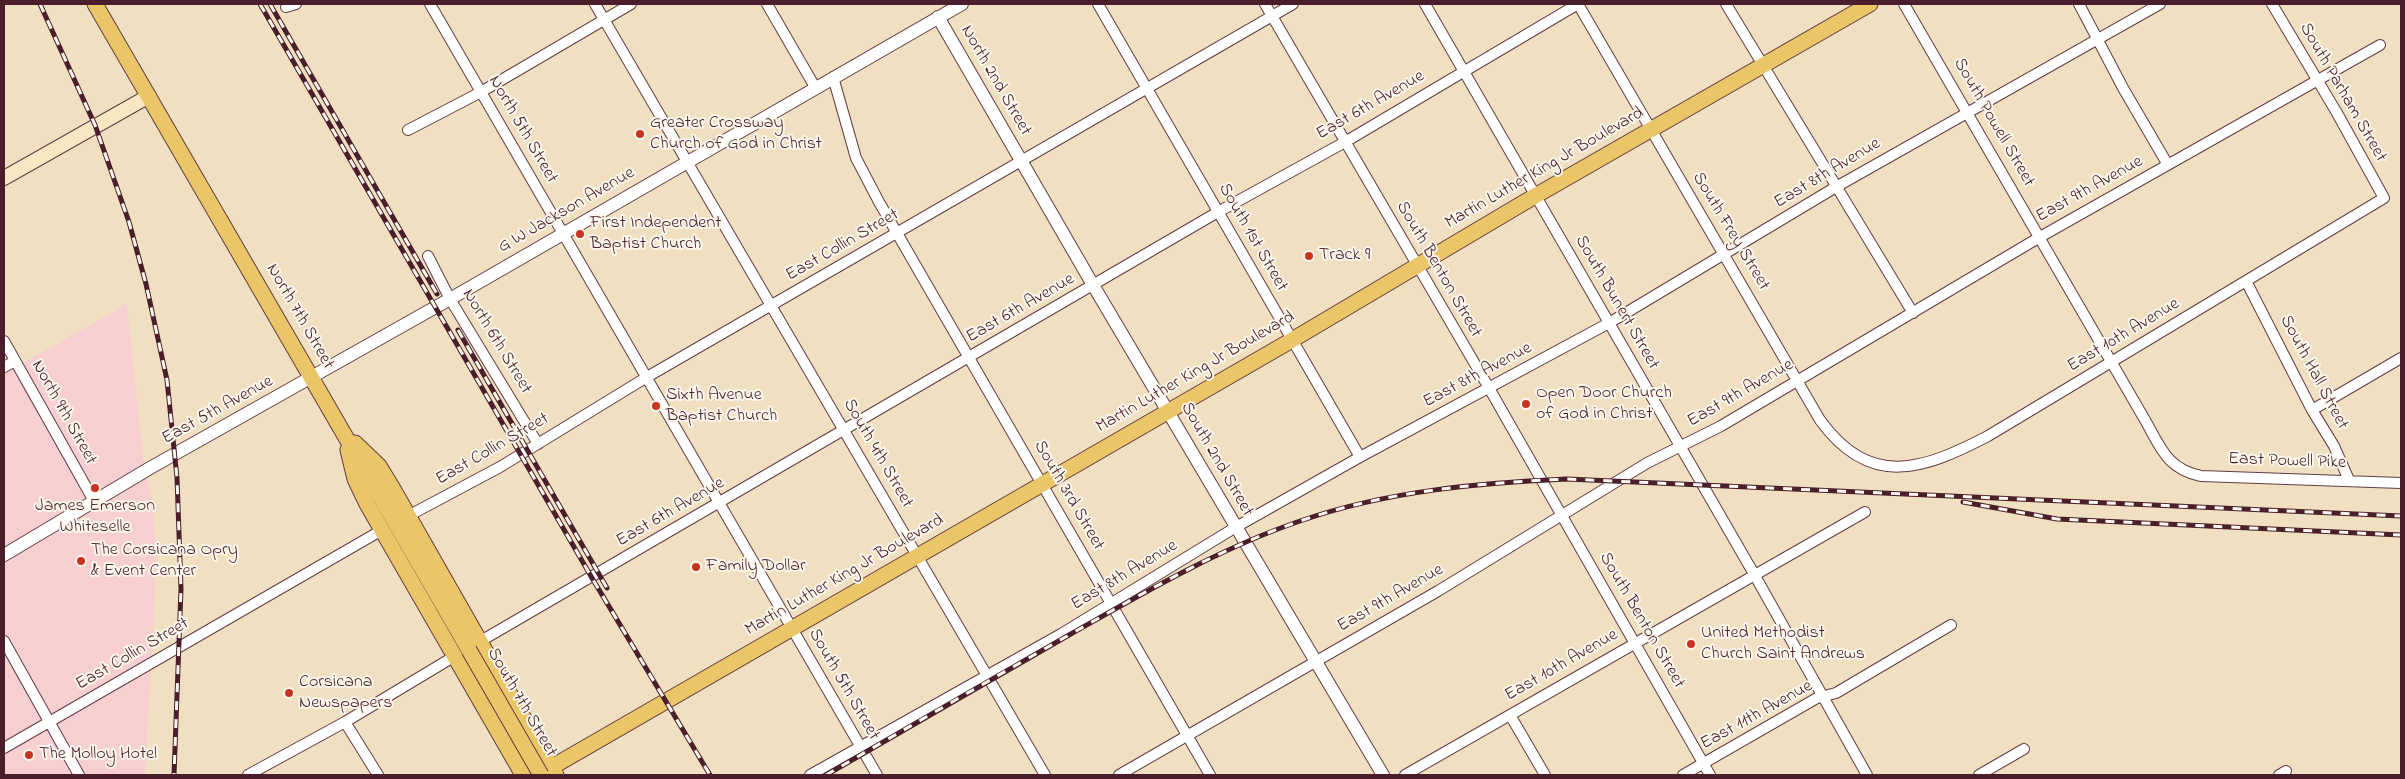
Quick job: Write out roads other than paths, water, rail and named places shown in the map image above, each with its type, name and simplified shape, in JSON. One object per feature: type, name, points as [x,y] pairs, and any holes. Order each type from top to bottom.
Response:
[{"type":"main road","name":"North 7th Street","points":[[96,4],[343,432],[474,646]]},
{"type":"main road","name":"Martin Luther King Jr Boulevard","points":[[545,774],[917,555],[1292,340],[1535,196],[1870,4]]},
{"type":"main road","points":[[4,178],[149,96]]},
{"type":"main road","points":[[343,432],[379,466],[408,516],[474,646]]},
{"type":"main road","points":[[343,432],[355,479],[382,530],[523,775]]},
{"type":"main road","name":"South 7th Street","points":[[474,646],[545,774]]},
{"type":"street","name":"North 5th Street","points":[[430,4],[647,377]]},
{"type":"street","name":"South 4th Street","points":[[595,4],[1045,775]]},
{"type":"street","points":[[408,130],[481,92],[631,4]]},
{"type":"street","points":[[767,4],[815,87]]},
{"type":"street","name":"G W Jackson Avenue","points":[[450,299],[962,4]]},
{"type":"street","name":"South 1st Street","points":[[1098,4],[1360,457]]},
{"type":"street","name":"South Benton Street","points":[[1265,4],[1489,388],[1710,775]]},
{"type":"street","name":"East Collin Street","points":[[408,516],[538,444],[647,377],[1293,4]]},
{"type":"street","name":"South Bunert Street","points":[[1425,4],[1462,72],[1681,446],[1867,775]]},
{"type":"street","name":"East 6th Avenue","points":[[474,646],[1218,212],[1345,142],[1578,4]]},
{"type":"street","name":"South Frey Street","points":[[1578,4],[1649,130],[1725,255],[1828,432],[1843,447],[1870,463]]},
{"type":"street","points":[[1726,4],[1912,313]]},
{"type":"street","name":"South Powell Street","points":[[1904,4],[2165,454],[2174,466]]},
{"type":"street","points":[[2079,4],[2096,39],[2168,165]]},
{"type":"street","name":"East 8th Avenue","points":[[810,775],[1111,604],[1236,528],[1360,457],[1609,323],[1836,187],[2160,4]]},
{"type":"street","name":"South Parham Street","points":[[2272,4],[2384,198]]},
{"type":"street","name":"North 2nd Street","points":[[938,18],[1020,161]]},
{"type":"street","name":"East 9th Avenue","points":[[1119,775],[1438,591],[1648,463],[1798,381],[2040,237],[2380,45]]},
{"type":"street","name":"South 3rd Street","points":[[833,77],[856,158],[897,233],[1210,775]]},
{"type":"street","name":"South 2nd Street","points":[[1020,161],[1382,775]]},
{"type":"street","name":"East 10th Avenue","points":[[1870,463],[1898,468],[1925,464],[1954,453],[2112,363],[2384,198]]},
{"type":"street","name":"North 6th Street","points":[[428,256],[450,299],[538,444]]},
{"type":"street","name":"South Hall Street","points":[[2246,281],[2312,410],[2334,446],[2349,480]]},
{"type":"street","name":"East 5th Avenue","points":[[4,555],[94,501],[450,299]]},
{"type":"street","name":"North 9th Street","points":[[4,340],[94,501]]},
{"type":"street","points":[[2312,410],[2401,358]]},
{"type":"street","points":[[4,367],[15,360]]},
{"type":"street","name":"South 5th Street","points":[[647,377],[877,775]]},
{"type":"street","name":"East Powell Pike","points":[[2174,466],[2184,472],[2201,476],[2401,483]]},
{"type":"street","name":"East 10th Avenue","points":[[1405,775],[1865,512]]},
{"type":"street","name":"East Collin Street","points":[[4,748],[382,530]]},
{"type":"street","name":"East 11th Avenue","points":[[1682,775],[1817,698],[1836,693],[1951,625]]},
{"type":"street","points":[[4,642],[79,775]]},
{"type":"street","points":[[248,775],[344,722],[455,656]]},
{"type":"street","points":[[1510,715],[1545,775]]},
{"type":"street","points":[[344,722],[378,775]]},
{"type":"street","points":[[1979,775],[2024,749]]},
{"type":"railway","points":[[40,4],[95,125],[129,222],[146,284],[167,380],[177,478],[181,589],[174,775]]},
{"type":"railway","points":[[260,4],[592,578],[710,775]]},
{"type":"railway","points":[[270,4],[437,294]]},
{"type":"railway","points":[[458,330],[607,588]]},
{"type":"railway","points":[[826,775],[1097,619],[1213,557],[1272,531],[1303,520],[1335,510],[1400,495],[1467,486],[1567,479],[2401,516]]},
{"type":"railway","points":[[1963,502],[2057,519],[2401,535]]},
{"type":"place","name":"Greater Crossway Church of God in Christ","points":[[640,134]]},
{"type":"place","name":"First Independent Baptist Church","points":[[580,234]]},
{"type":"place","name":"Track 9","points":[[1309,256]]},
{"type":"place","name":"Open Door Church of God in Christ","points":[[1526,404]]},
{"type":"place","name":"Sixth Avenue Baptist Church","points":[[656,406]]},
{"type":"place","name":"James Emerson Whiteselle","points":[[95,488]]},
{"type":"place","name":"The Corsicana Opry & Event Center","points":[[81,561]]},
{"type":"place","name":"Family Dollar","points":[[696,567]]},
{"type":"place","name":"United Methodist Church Saint Andrews","points":[[1691,644]]},
{"type":"place","name":"Corsicana Newspapers","points":[[289,693]]},
{"type":"place","name":"The Molloy Hotel","points":[[29,755]]}]
